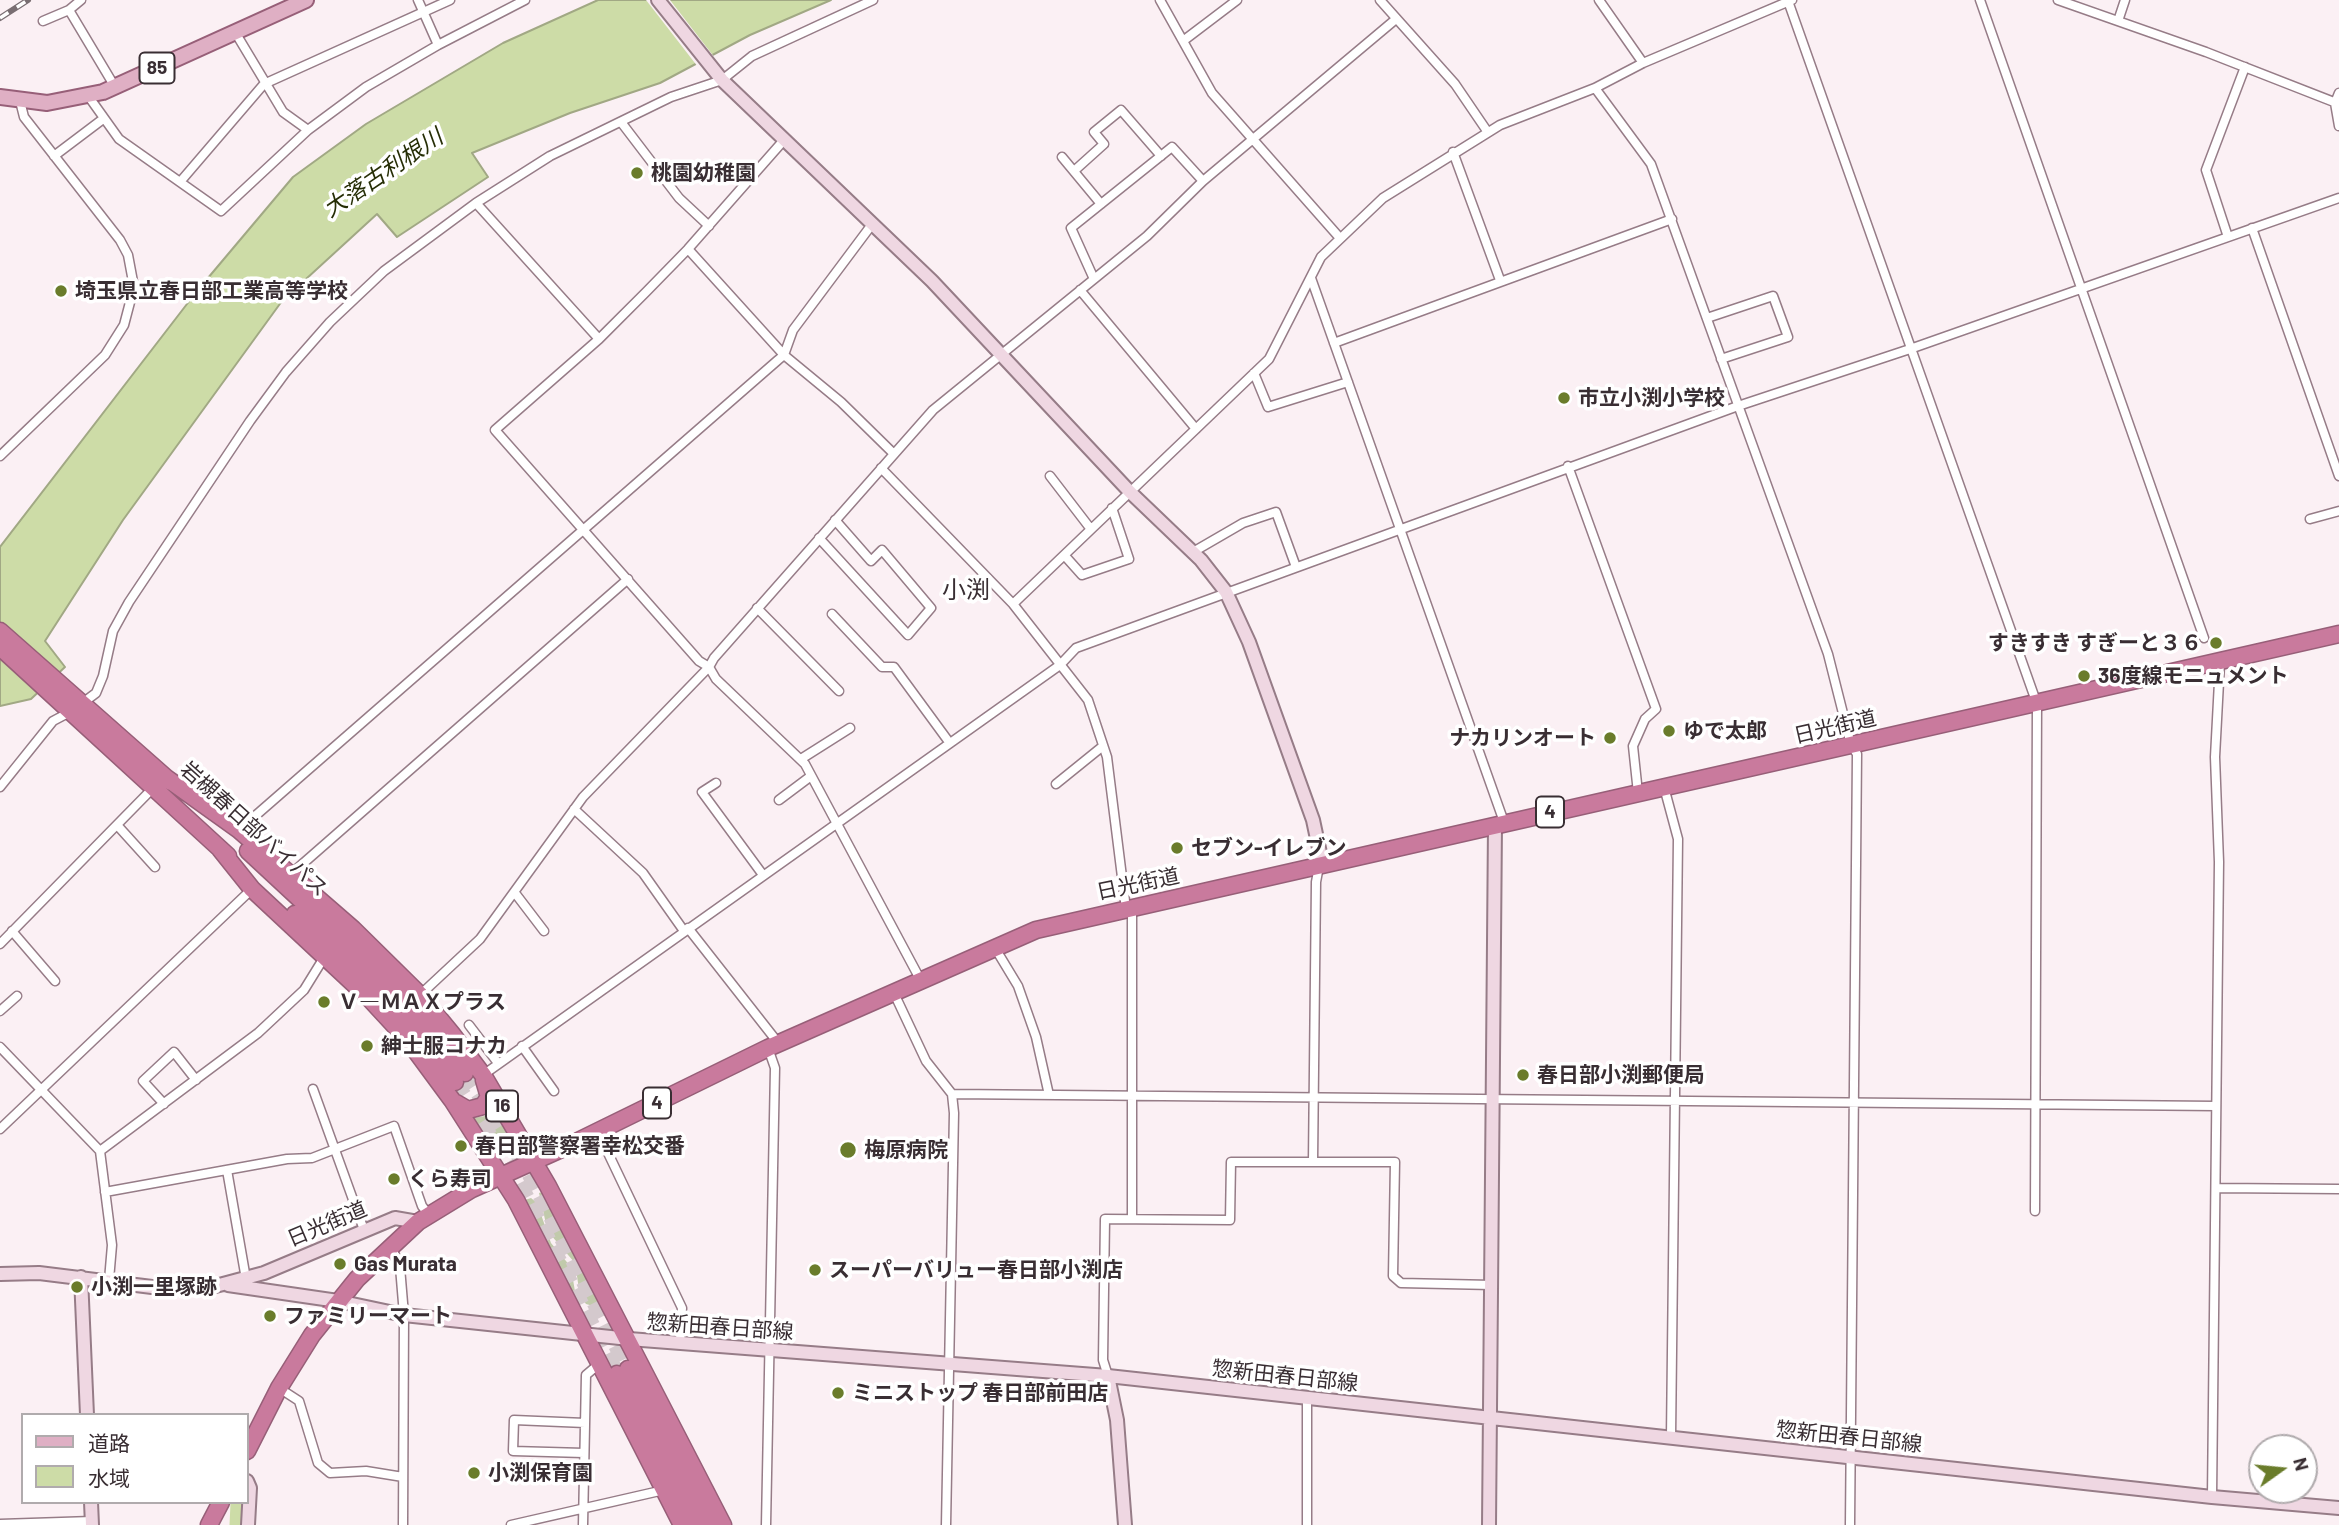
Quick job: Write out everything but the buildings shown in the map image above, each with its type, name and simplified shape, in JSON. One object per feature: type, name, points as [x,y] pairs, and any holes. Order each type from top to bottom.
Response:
[{"type":"highway","name":"岩槻春日部バイパス","points":[[0,631],[77,707],[160,782],[387,980],[460,1077],[385,996],[339,952],[220,849],[160,782]]},
{"type":"highway","name":"日光街道","points":[[424,1219],[472,1189],[598,1132],[774,1046],[892,991],[1036,930],[2339,634]]},
{"type":"highway","name":"岩槻春日部バイパス","points":[[0,646],[59,690]]},
{"type":"highway","name":"16","points":[[160,782],[239,830],[291,874],[420,995],[483,1075],[535,1161],[723,1525]]},
{"type":"highway","name":"16","points":[[220,849],[252,888],[325,956],[407,1039],[452,1100],[502,1176],[586,1334],[681,1525]]},
{"type":"highway","name":"16","points":[[452,1100],[468,1110],[482,1106],[489,1097],[483,1075]]},
{"type":"highway","name":"4","points":[[248,1449],[303,1348],[338,1300],[391,1246],[424,1219]]},
{"type":"highway","points":[[695,1525],[623,1371],[710,1525]]},
{"type":"highway","points":[[209,1525],[220,1504]]},
{"type":"main road","name":"85","points":[[0,97],[47,103],[89,97],[306,0]]},
{"type":"street","points":[[43,21],[69,10],[81,0]]},
{"type":"street","points":[[418,0],[438,45]]},
{"type":"street","points":[[180,182],[264,84],[450,0]]},
{"type":"street","points":[[89,97],[119,139],[221,211],[308,130],[366,87],[438,45],[525,0]]},
{"type":"street","points":[[658,0],[712,69],[873,223],[1130,492],[1193,552],[1226,592],[1249,642],[1313,820],[1320,853],[1316,882],[1313,1162]]},
{"type":"street","points":[[0,787],[53,721],[96,693],[103,676],[113,631],[129,602],[285,372],[330,322],[384,271],[476,203],[550,156],[671,97],[722,79],[752,56],[873,0]]},
{"type":"street","points":[[1160,0],[1212,93],[1339,237]]},
{"type":"street","points":[[1183,41],[1237,0]]},
{"type":"street","points":[[1380,0],[1455,84],[1487,131]]},
{"type":"street","points":[[1599,0],[1643,63]]},
{"type":"street","points":[[1980,0],[2204,638]]},
{"type":"street","points":[[2058,0],[2337,103]]},
{"type":"street","points":[[2118,21],[2125,0]]},
{"type":"street","points":[[1013,604],[1269,359],[1321,257],[1383,198],[1487,131],[1595,88],[1643,63],[1790,1],[1910,349],[2037,704],[2035,1211]]},
{"type":"street","points":[[69,10],[115,87]]},
{"type":"street","points":[[420,995],[480,939],[574,809],[709,667],[757,608],[933,410],[1147,236],[1203,181],[1396,19]]},
{"type":"street","points":[[235,32],[264,84],[284,111],[308,130]]},
{"type":"street","points":[[2228,237],[2206,170],[2245,67]]},
{"type":"street","points":[[1595,88],[1651,164],[1828,654],[1851,745],[1857,754],[1850,1525]]},
{"type":"street","points":[[2339,93],[2339,126]]},
{"type":"street","points":[[0,456],[105,355],[124,325],[134,287],[128,254],[23,117],[20,101]]},
{"type":"street","points":[[1074,171],[1104,144],[1094,132],[1121,110],[1161,156]]},
{"type":"street","points":[[54,156],[103,119]]},
{"type":"street","points":[[621,122],[679,198],[709,226]]},
{"type":"street","points":[[784,140],[688,249],[599,339],[495,430],[699,661],[709,667],[716,679],[801,759],[920,979]]},
{"type":"street","points":[[1094,279],[1071,228],[1172,147],[1203,181]]},
{"type":"street","points":[[1453,152],[1500,280]]},
{"type":"street","points":[[1062,157],[1101,204]]},
{"type":"street","points":[[483,1075],[1060,665],[1076,648],[1568,466],[2339,198]]},
{"type":"street","points":[[476,203],[599,339]]},
{"type":"street","points":[[1334,343],[1672,219]]},
{"type":"street","points":[[239,830],[783,355],[793,330],[873,223]]},
{"type":"street","points":[[2252,228],[2339,476]]},
{"type":"street","points":[[688,249],[783,355],[841,402],[894,454]]},
{"type":"street","points":[[1311,278],[1401,530],[1500,823],[1493,1098],[1489,1525]]},
{"type":"street","points":[[1080,290],[1196,429]]},
{"type":"street","points":[[1707,318],[1773,296],[1788,337],[1721,359]]},
{"type":"street","points":[[1254,373],[1268,407],[1348,382]]},
{"type":"street","points":[[1568,466],[1656,709],[1646,719],[1633,746],[1638,793]]},
{"type":"street","points":[[881,468],[1013,604],[1088,700],[1103,746],[1129,908],[1133,1096],[1132,1219]]},
{"type":"street","points":[[1050,476],[1090,528]]},
{"type":"street","points":[[1065,556],[1082,575],[1129,559],[1112,508]]},
{"type":"street","points":[[2310,519],[2339,511]]},
{"type":"street","points":[[1193,552],[1243,523],[1276,512],[1296,567]]},
{"type":"street","points":[[819,538],[908,635],[931,608],[882,550],[871,561],[835,520]]},
{"type":"street","points":[[291,874],[628,579]]},
{"type":"street","points":[[757,608],[839,691]]},
{"type":"street","points":[[832,614],[881,667],[894,667],[949,742]]},
{"type":"street","points":[[2212,1497],[2218,862],[2215,757],[2220,663]]},
{"type":"street","points":[[801,759],[850,728]]},
{"type":"street","points":[[1056,784],[1103,746]]},
{"type":"street","points":[[779,800],[811,776]]},
{"type":"street","points":[[0,944],[160,782]]},
{"type":"street","points":[[716,783],[702,792],[763,875]]},
{"type":"street","points":[[1664,787],[1678,839],[1671,1437]]},
{"type":"street","points":[[574,809],[643,873],[774,1046],[772,1328],[767,1349],[766,1525]]},
{"type":"street","points":[[117,825],[155,867]]},
{"type":"street","points":[[0,1129],[252,888]]},
{"type":"street","points":[[515,893],[544,931]]},
{"type":"street","points":[[12,932],[55,981]]},
{"type":"street","points":[[994,947],[1018,986],[1036,1037],[1049,1095]]},
{"type":"street","points":[[100,1151],[258,1034],[304,990],[325,956]]},
{"type":"street","points":[[892,991],[926,1061],[951,1094],[954,1113],[946,1525]]},
{"type":"street","points":[[0,1011],[17,996]]},
{"type":"street","points":[[469,1025],[498,1063]]},
{"type":"street","points":[[0,1046],[100,1151],[112,1245],[109,1280]]},
{"type":"street","points":[[522,1046],[554,1091]]},
{"type":"street","points":[[164,1104],[143,1081],[174,1052],[196,1080]]},
{"type":"street","points":[[313,1089],[333,1151],[364,1230]]},
{"type":"street","points":[[951,1094],[2216,1106]]},
{"type":"street","points":[[105,1192],[287,1159],[312,1158],[394,1126],[424,1219]]},
{"type":"street","points":[[598,1132],[682,1308],[680,1343]]},
{"type":"street","points":[[1125,1525],[1117,1420],[1103,1360],[1105,1219],[1230,1220],[1231,1162],[1395,1162],[1393,1276],[1401,1283],[1492,1285]]},
{"type":"street","points":[[227,1170],[246,1279]]},
{"type":"street","points":[[2216,1188],[2339,1189]]},
{"type":"street","name":"日光街道","points":[[0,1274],[81,1277],[189,1289],[228,1285],[317,1252],[395,1218],[424,1219]]},
{"type":"street","points":[[391,1246],[400,1266],[404,1315],[403,1525]]},
{"type":"street","points":[[81,1277],[87,1413]]},
{"type":"street","name":"惣新田春日部線","points":[[228,1285],[338,1300],[404,1315],[629,1339],[1108,1376],[1491,1420],[1671,1437],[2212,1497],[2339,1508]]},
{"type":"street","points":[[583,1525],[586,1375],[599,1364]]},
{"type":"street","points":[[279,1388],[299,1401],[318,1463],[330,1473],[366,1471],[404,1477]]},
{"type":"street","points":[[1307,1398],[1307,1525]]},
{"type":"street","points":[[584,1453],[513,1451],[514,1420],[585,1423]]},
{"type":"street","points":[[248,1483],[248,1525]]},
{"type":"street","points":[[512,1525],[664,1490]]},
{"type":"street","points":[[0,1524],[92,1523],[91,1504]]},
{"type":"shaded area","points":[[494,1109],[512,1137],[490,1145],[473,1118],[485,1116]]},
{"type":"shaded area","points":[[545,1191],[604,1309],[586,1304],[580,1296],[575,1263],[550,1234],[546,1224],[539,1193]]},
{"type":"shaded area","points":[[531,1198],[537,1203],[551,1243],[571,1267],[577,1304],[525,1200]]},
{"type":"water","name":"大落古利根川","points":[[598,0],[831,0],[750,35],[660,83],[570,113],[472,153],[488,177],[397,237],[377,214],[282,301],[123,520],[45,641],[65,667],[31,699],[0,706],[0,547],[197,291],[293,177],[366,124],[503,43]]},
{"type":"pier","points":[[646,0],[670,0],[715,58],[698,67]]},
{"type":"waterway","points":[[239,1525],[240,1504]]},
{"type":"tunnel","points":[[465,1073],[524,1163],[628,1369]]},
{"type":"tunnel","points":[[455,1082],[515,1175],[617,1374]]},
{"type":"railway","points":[[0,18],[28,0]]},
{"type":"place","name":"桃園幼稚園","points":[[637,173]]},
{"type":"place","name":"埼玉県立春日部工業高等学校","points":[[61,291]]},
{"type":"place","name":"市立小渕小学校","points":[[1564,398]]},
{"type":"place","name":"すきすき すぎーと３６","points":[[2216,643]]},
{"type":"place","name":"36度線モニュメント","points":[[2084,676]]},
{"type":"place","name":"ゆで太郎","points":[[1669,731]]},
{"type":"place","name":"ナカリンオート","points":[[1610,738]]},
{"type":"place","name":"セブン-イレブン","points":[[1177,848]]},
{"type":"place","name":"Ｖ―ＭＡＸプラス","points":[[324,1002]]},
{"type":"place","name":"紳士服コナカ","points":[[367,1046]]},
{"type":"place","name":"春日部小渕郵便局","points":[[1523,1075]]},
{"type":"place","name":"春日部警察署幸松交番","points":[[461,1146]]},
{"type":"place","name":"梅原病院","points":[[848,1150]]},
{"type":"place","name":"くら寿司","points":[[394,1179]]},
{"type":"place","name":"Gas Murata","points":[[340,1264]]},
{"type":"place","name":"スーパーバリュー春日部小渕店","points":[[815,1270]]},
{"type":"place","name":"小渕一里塚跡","points":[[77,1287]]},
{"type":"place","name":"ファミリーマート","points":[[270,1316]]},
{"type":"place","name":"ミニストップ 春日部前田店","points":[[838,1393]]},
{"type":"place","name":"小渕保育園","points":[[474,1473]]},
{"type":"district","name":"小渕","points":[[966,590]]}]
